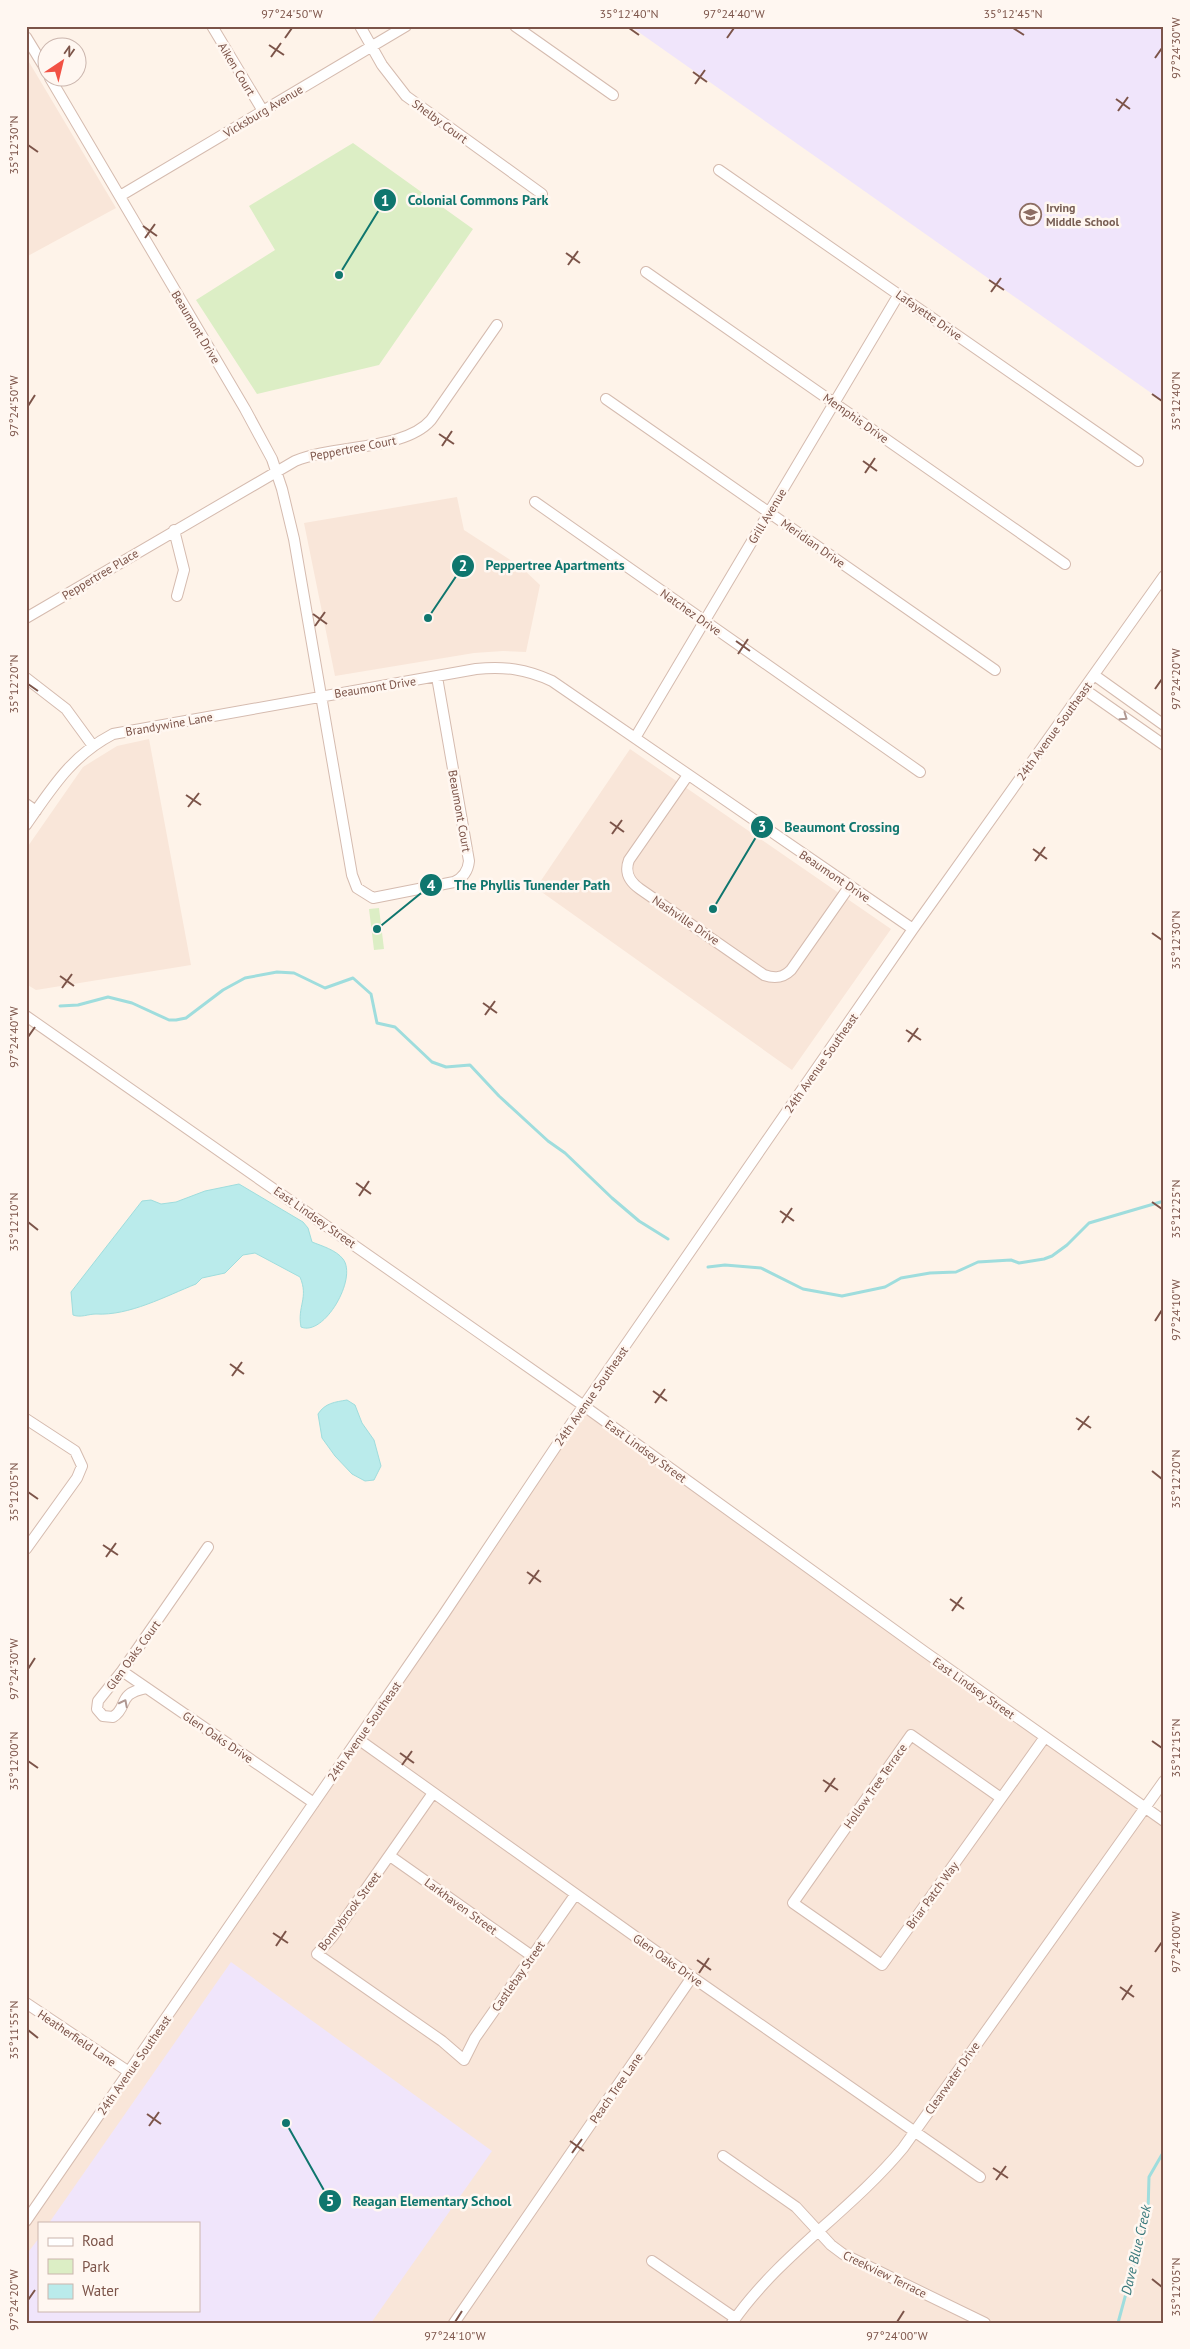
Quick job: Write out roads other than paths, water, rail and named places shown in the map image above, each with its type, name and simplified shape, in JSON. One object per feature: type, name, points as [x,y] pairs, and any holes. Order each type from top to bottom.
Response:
[{"type":"street","name":"Aiken Court","points":[[212,26],[263,111]]},
{"type":"street","name":"Shelby Court","points":[[360,26],[399,89],[415,104],[542,194]]},
{"type":"street","name":"Vicksburg Avenue","points":[[120,196],[406,26]]},
{"type":"street","points":[[515,26],[613,95]]},
{"type":"street","points":[[26,37],[38,57]]},
{"type":"street","name":"Beaumont Drive","points":[[56,88],[245,409],[276,472],[294,539],[320,696],[495,667],[527,670],[552,681],[849,887],[913,929]]},
{"type":"street","name":"Lafayette Drive","points":[[719,170],[1138,461]]},
{"type":"street","name":"Memphis Drive","points":[[646,272],[1066,564]]},
{"type":"street","name":"Grill Avenue","points":[[635,738],[899,294]]},
{"type":"street","name":"Peppertree Court","points":[[174,530],[276,472],[310,455],[393,440],[420,431],[431,420],[497,325]]},
{"type":"street","name":"Meridian Drive","points":[[606,399],[995,670]]},
{"type":"street","name":"Natchez Drive","points":[[535,502],[920,772]]},
{"type":"street","points":[[174,530],[184,570],[177,596]]},
{"type":"street","name":"Peppertree Place","points":[[26,618],[174,530]]},
{"type":"street","name":"24th Avenue Southeast","points":[[26,2221],[913,929],[1164,576]]},
{"type":"street","points":[[1094,675],[1164,724]]},
{"type":"street","name":"Beaumont Court","points":[[320,696],[354,883],[361,892],[373,898],[454,882],[462,877],[468,868],[469,861],[437,677]]},
{"type":"street","points":[[26,678],[66,709],[93,746]]},
{"type":"street","points":[[1084,689],[1164,745]]},
{"type":"street","name":"Brandywine Lane","points":[[26,825],[70,765],[93,746],[121,732],[320,696]]},
{"type":"street","name":"Nashville Drive","points":[[688,775],[627,865],[628,876],[635,885],[764,975],[781,977],[791,970],[849,887]]},
{"type":"street","points":[[26,804],[36,811]]},
{"type":"street","name":"East Lindsey Street","points":[[26,1016],[584,1406],[1164,1821]]},
{"type":"street","points":[[26,1419],[78,1455],[82,1461],[82,1471],[26,1549]]},
{"type":"street","name":"Glen Oaks Court","points":[[146,1688],[136,1690],[126,1697],[117,1715],[108,1718],[103,1716],[97,1709],[98,1701],[122,1671],[208,1547]]},
{"type":"street","name":"Glen Oaks Drive","points":[[122,1671],[314,1803]]},
{"type":"street","name":"Hollow Tree Terrace","points":[[793,1903],[911,1735],[1001,1798]]},
{"type":"street","name":"Briar Patch Way","points":[[793,1903],[882,1965],[1045,1737]]},
{"type":"street","name":"Glen Oaks Drive","points":[[358,1739],[575,1895],[980,2177]]},
{"type":"street","name":"Clearwater Drive","points":[[734,2320],[759,2287],[891,2162],[1164,1780]]},
{"type":"street","name":"Bonnybrook Street","points":[[433,1793],[333,1936],[317,1954],[442,2041],[464,2060]]},
{"type":"street","name":"Larkhaven Street","points":[[390,1856],[532,1956]]},
{"type":"street","name":"Castlebay Street","points":[[464,2060],[475,2038],[575,1895]]},
{"type":"street","name":"Peach Tree Lane","points":[[454,2323],[692,1977]]},
{"type":"street","name":"Heatherfield Lane","points":[[26,2003],[128,2072]]},
{"type":"street","name":"Creekview Terrace","points":[[723,2156],[792,2204],[842,2254],[986,2323]]},
{"type":"street","points":[[652,2261],[734,2320]]},
{"type":"water","points":[[239,1184],[303,1222],[308,1228],[312,1242],[333,1251],[343,1259],[346,1268],[346,1279],[342,1292],[328,1315],[319,1323],[310,1328],[301,1327],[300,1313],[303,1291],[300,1277],[255,1253],[243,1255],[225,1273],[202,1278],[196,1284],[134,1309],[109,1314],[73,1315],[71,1292],[142,1201],[151,1200],[161,1204],[176,1202],[205,1191]]},
{"type":"water","points":[[347,1400],[355,1405],[362,1423],[374,1440],[381,1466],[374,1480],[365,1481],[352,1474],[335,1456],[322,1438],[318,1414],[327,1405]]},
{"type":"waterway","points":[[60,1006],[78,1005],[108,997],[132,1003],[169,1020],[176,1020],[186,1018],[223,990],[245,978],[277,972],[294,973],[325,988],[353,978],[371,994],[377,1023],[395,1027],[432,1062],[446,1067],[470,1065],[499,1096],[548,1141],[565,1153],[612,1198],[639,1221],[668,1239]]},
{"type":"waterway","points":[[708,1267],[725,1265],[761,1268],[803,1289],[842,1296],[885,1287],[901,1278],[930,1273],[956,1272],[978,1262],[1011,1260],[1019,1263],[1044,1259],[1052,1256],[1067,1245],[1089,1223],[1164,1201]]},
{"type":"waterway","name":"Dave Blue Creek","points":[[1164,1976],[1164,1996]]},
{"type":"waterway","name":"Dave Blue Creek","points":[[1118,2323],[1148,2212],[1149,2177],[1164,2151]]},
{"type":"place","name":"Irving Middle School","points":[[1030,214]]},
{"type":"place","name":"Colonial Commons Park","points":[[339,275]]},
{"type":"place","name":"Peppertree Apartments","points":[[428,618]]},
{"type":"place","name":"Beaumont Crossing","points":[[713,909]]},
{"type":"place","name":"The Phyllis Tunender Path","points":[[377,929]]},
{"type":"place","name":"Reagan Elementary School","points":[[286,2123]]}]
